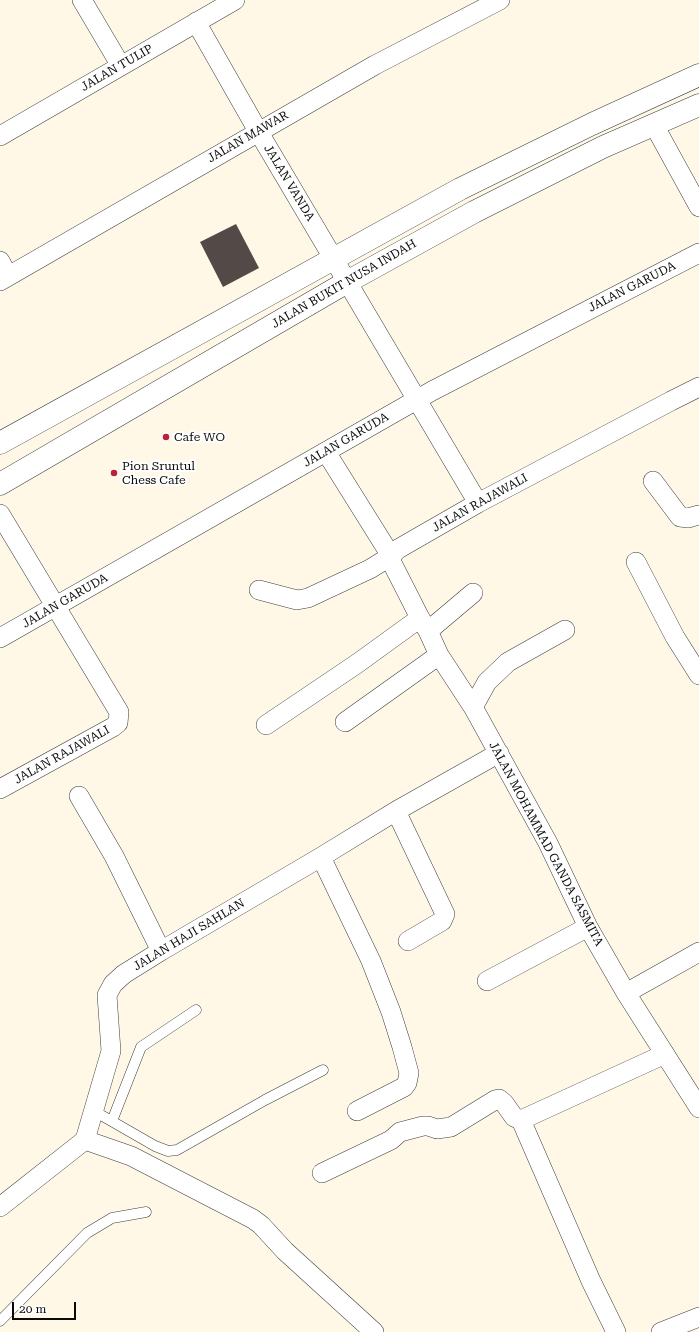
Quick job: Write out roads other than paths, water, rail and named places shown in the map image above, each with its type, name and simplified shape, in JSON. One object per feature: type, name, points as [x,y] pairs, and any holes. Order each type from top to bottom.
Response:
[{"type":"street","points":[[82,0],[121,66]]},
{"type":"street","name":"JALAN TULIP","points":[[0,136],[235,0]]},
{"type":"street","name":"JALAN MAWAR","points":[[3,272],[375,65],[500,0]]},
{"type":"street","name":"JALAN VANDA","points":[[196,22],[258,131],[478,503]]},
{"type":"street","points":[[0,443],[460,189],[592,124],[699,75]]},
{"type":"street","name":"JALAN BUKIT NUSA INDAH","points":[[0,484],[347,282],[474,212],[603,147],[699,105]]},
{"type":"street","points":[[654,125],[699,207]]},
{"type":"street","name":"JALAN GARUDA","points":[[0,638],[416,400],[699,252]]},
{"type":"street","name":"JALAN RAJAWALI","points":[[259,590],[298,600],[308,598],[370,569],[391,556],[398,549],[478,503],[699,387]]},
{"type":"street","name":"JALAN MOHAMMAD GANDA SASMITA","points":[[326,452],[391,556],[392,564],[439,655],[473,707],[548,842],[588,928],[626,993],[699,1108]]},
{"type":"street","points":[[653,481],[680,517],[688,518],[699,515]]},
{"type":"street","points":[[0,514],[55,606]]},
{"type":"street","points":[[636,562],[675,637],[699,675]]},
{"type":"street","points":[[266,725],[358,663],[424,625],[472,593]]},
{"type":"street","name":"JALAN RAJAWALI","points":[[0,789],[58,756],[114,727],[118,723],[119,712],[55,606]]},
{"type":"street","points":[[473,707],[487,682],[508,662],[565,630]]},
{"type":"street","points":[[345,722],[439,655]]},
{"type":"street","name":"JALAN HAJI SAHLAN","points":[[85,1140],[111,1051],[107,995],[113,984],[124,974],[161,951],[396,811],[499,753]]},
{"type":"street","points":[[79,796],[114,856],[161,951]]},
{"type":"street","points":[[396,811],[445,914],[442,921],[408,940]]},
{"type":"street","points":[[321,857],[371,961],[391,1012],[409,1073],[407,1083],[404,1086],[357,1111]]},
{"type":"street","points":[[487,981],[588,928]]},
{"type":"street","points":[[626,993],[699,952]]},
{"type":"street","points":[[322,1173],[391,1140],[400,1132],[423,1126],[437,1129],[451,1127],[495,1100],[499,1099],[504,1103],[514,1117],[522,1120],[665,1054]]},
{"type":"street","points":[[522,1120],[588,1274],[616,1332]]},
{"type":"street","points":[[0,1207],[85,1140],[131,1156],[253,1219],[261,1225],[285,1251],[374,1332]]},
{"type":"street","points":[[661,1332],[699,1317]]},
{"type":"lane","points":[[112,1121],[141,1047],[196,1010]]},
{"type":"lane","points":[[94,1110],[155,1146],[168,1151],[177,1150],[265,1100],[323,1070]]},
{"type":"lane","points":[[0,1321],[86,1233],[112,1218],[146,1212]]},
{"type":"place","name":"Cafe WO","points":[[166,437]]},
{"type":"place","name":"Pion Sruntul Chess Cafe","points":[[114,473]]}]
